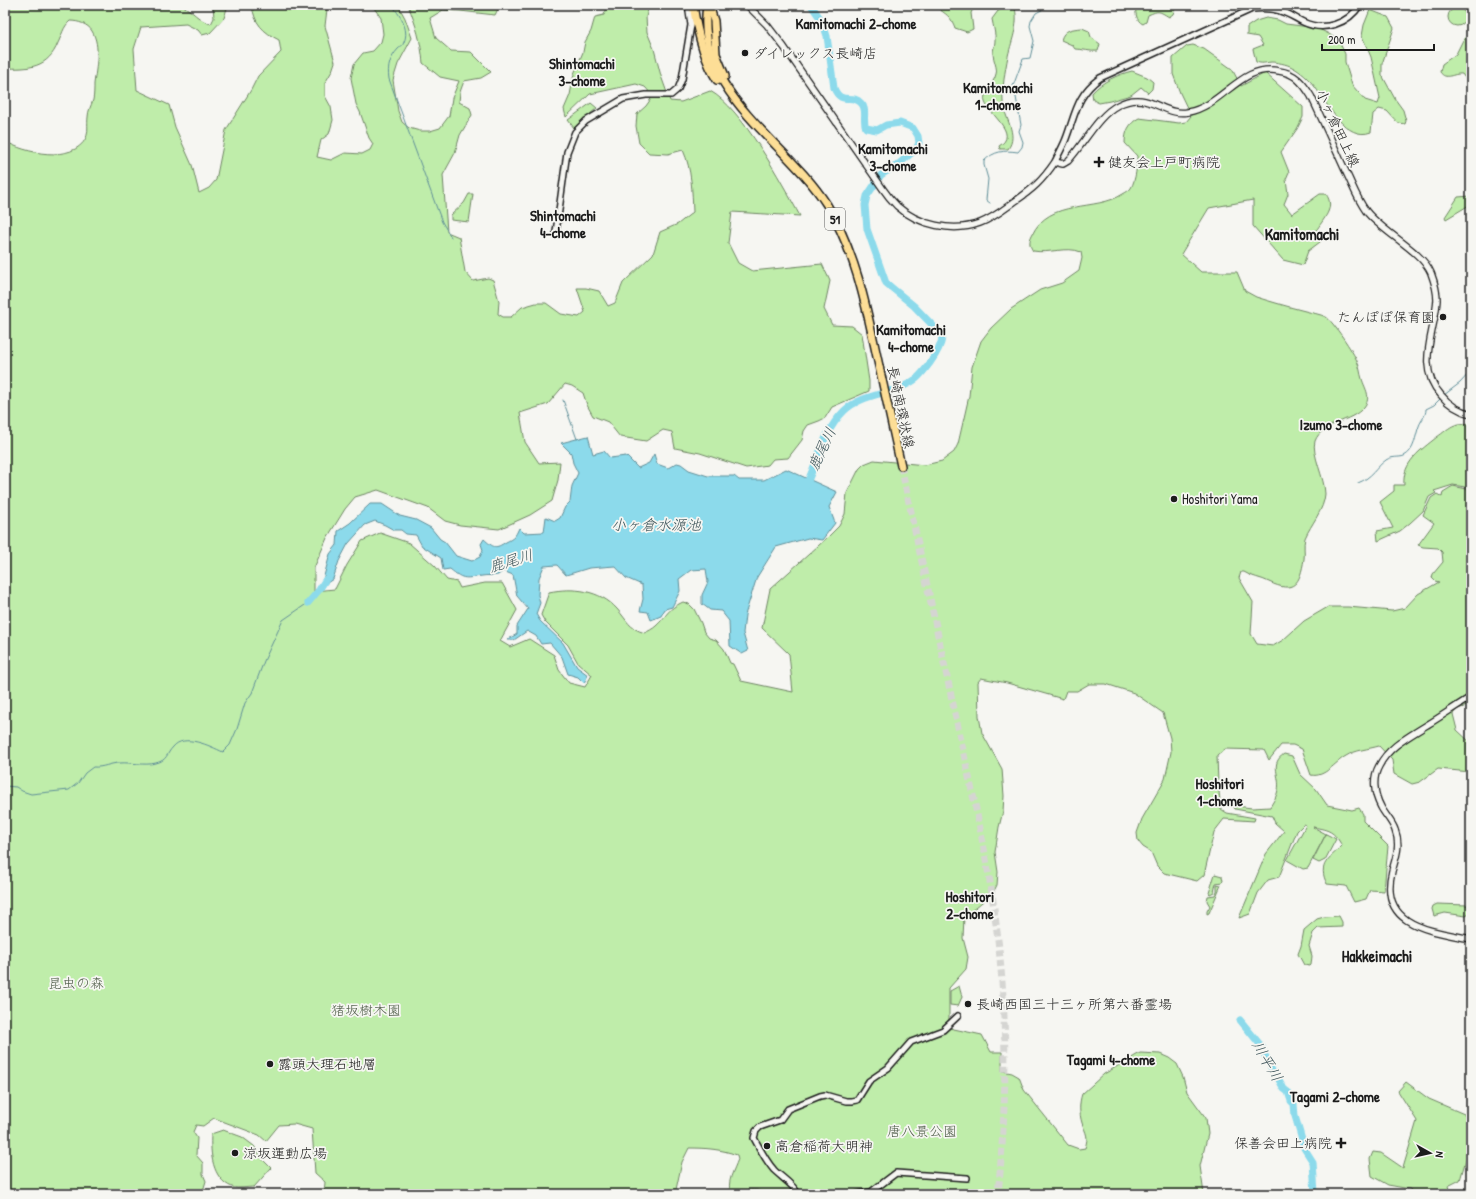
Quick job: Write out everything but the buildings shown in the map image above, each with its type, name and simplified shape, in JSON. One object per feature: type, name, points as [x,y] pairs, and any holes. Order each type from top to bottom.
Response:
[{"type":"highway","name":"51","points":[[693,5],[702,46],[711,70],[721,86],[774,143]]},
{"type":"highway","name":"51","points":[[708,5],[706,13],[706,38],[715,67],[731,94],[757,125]]},
{"type":"highway","name":"51","points":[[708,5],[714,21],[716,54],[722,70],[738,96],[774,143]]},
{"type":"highway","name":"長崎南環状線","points":[[774,143],[808,180],[826,204],[834,217],[853,261],[867,310],[901,466]]},
{"type":"main road","points":[[747,6],[784,46],[883,189],[898,206],[918,219],[944,227],[968,226],[990,219],[1025,195],[1038,184],[1055,162]]},
{"type":"main road","name":"小ヶ倉田上線","points":[[1055,162],[1064,164],[1068,162],[1104,116],[1116,106],[1125,102],[1132,100],[1148,101],[1173,111],[1187,112],[1208,105],[1232,87],[1256,72],[1272,69],[1286,72],[1296,77],[1305,85],[1311,96],[1359,201],[1377,223],[1421,258],[1428,266],[1437,295],[1436,310],[1427,358],[1428,372],[1436,390],[1451,406],[1471,414]]},
{"type":"main road","points":[[1471,697],[1400,743],[1388,753],[1377,770],[1375,785],[1381,807],[1396,830],[1398,851],[1391,877],[1390,891],[1398,912],[1408,922],[1421,928],[1471,939]]},
{"type":"street","points":[[556,232],[567,152],[571,141],[580,126],[623,99],[646,95],[671,95],[681,85],[691,25],[688,5]]},
{"type":"street","points":[[1055,162],[1067,137],[1079,101],[1087,89],[1100,78],[1252,10],[1267,8],[1274,9],[1308,24],[1329,26],[1343,21],[1355,12],[1360,5]]},
{"type":"street","points":[[798,1194],[789,1183],[773,1169],[766,1159],[754,1138],[756,1131],[760,1127],[780,1120],[788,1109],[820,1096],[825,1095],[846,1101],[857,1100],[869,1081],[888,1068],[911,1042],[943,1030],[958,1016]]},
{"type":"street","points":[[858,1194],[871,1192],[896,1173],[967,1178]]},
{"type":"green space","points":[[5,5],[181,5],[207,23],[211,24],[214,18],[213,5],[228,5],[224,18],[210,33],[202,35],[198,30],[186,24],[141,27],[134,49],[137,90],[169,105],[175,127],[192,165],[199,193],[209,188],[216,180],[226,130],[258,76],[281,52],[279,40],[268,34],[257,22],[252,5],[329,5],[327,9],[325,26],[335,62],[325,83],[325,96],[331,107],[333,120],[329,134],[321,140],[317,157],[331,160],[345,153],[362,154],[370,150],[373,144],[369,138],[356,104],[351,78],[354,64],[363,53],[373,51],[381,42],[383,34],[381,18],[374,8],[376,5],[398,5],[405,18],[412,38],[398,64],[393,80],[398,111],[402,122],[409,128],[420,131],[430,131],[440,128],[449,116],[452,98],[459,81],[440,77],[423,63],[418,33],[408,5],[500,5],[495,15],[443,10],[430,18],[436,38],[451,51],[471,52],[491,72],[481,78],[464,81],[460,92],[459,102],[470,108],[472,115],[460,135],[455,153],[443,175],[447,232],[459,237],[465,272],[473,281],[488,278],[493,280],[499,301],[498,314],[503,317],[511,317],[522,307],[536,303],[546,303],[561,314],[579,317],[585,312],[577,288],[586,288],[599,291],[608,306],[615,303],[623,283],[653,254],[660,232],[678,224],[693,212],[690,173],[683,150],[668,154],[649,153],[639,143],[636,126],[637,114],[646,106],[653,96],[645,87],[636,84],[590,94],[566,117],[564,109],[570,95],[574,74],[595,17],[604,15],[608,5],[649,5],[646,17],[647,32],[654,49],[661,76],[670,101],[681,102],[710,91],[722,100],[748,129],[772,166],[800,216],[732,212],[728,243],[738,263],[752,271],[822,264],[830,281],[824,309],[832,325],[852,326],[862,334],[869,381],[869,391],[832,407],[825,418],[808,425],[804,431],[802,440],[788,458],[773,459],[768,465],[746,468],[700,453],[675,448],[672,432],[663,430],[646,441],[620,437],[608,422],[593,416],[583,393],[572,386],[565,384],[548,404],[520,413],[525,442],[539,463],[560,462],[558,480],[552,501],[530,515],[499,529],[460,525],[445,521],[428,508],[378,490],[355,497],[345,509],[327,538],[314,568],[314,591],[335,589],[347,565],[362,541],[380,533],[409,543],[435,566],[447,580],[457,582],[460,588],[485,583],[502,583],[517,610],[500,641],[510,647],[529,639],[554,655],[559,670],[569,683],[585,687],[592,675],[578,663],[568,645],[545,622],[541,615],[549,592],[577,590],[594,594],[610,603],[635,629],[645,633],[656,626],[673,608],[683,602],[689,604],[694,609],[704,632],[709,638],[716,640],[724,649],[730,663],[733,664],[741,681],[793,692],[789,654],[762,628],[770,589],[839,526],[845,514],[847,493],[859,469],[864,464],[874,460],[925,465],[942,461],[954,452],[958,444],[969,396],[972,367],[981,341],[991,328],[1011,309],[1040,290],[1062,283],[1079,271],[1082,258],[1081,252],[1076,250],[1045,252],[1033,251],[1030,245],[1030,239],[1040,223],[1061,211],[1074,207],[1100,203],[1123,194],[1130,189],[1135,177],[1137,156],[1125,143],[1125,139],[1128,128],[1133,122],[1139,118],[1179,123],[1186,122],[1191,116],[1173,74],[1173,58],[1187,46],[1193,45],[1204,49],[1232,69],[1241,86],[1265,73],[1303,107],[1303,117],[1297,129],[1281,152],[1289,172],[1286,179],[1288,194],[1284,204],[1292,214],[1320,194],[1326,194],[1330,204],[1325,218],[1316,231],[1321,236],[1320,242],[1308,251],[1303,265],[1283,260],[1253,226],[1253,200],[1209,208],[1181,254],[1201,272],[1237,272],[1245,291],[1256,297],[1319,314],[1329,319],[1338,330],[1355,357],[1368,396],[1364,407],[1352,416],[1324,430],[1319,434],[1315,441],[1314,446],[1316,459],[1323,481],[1325,494],[1320,511],[1305,538],[1304,559],[1298,580],[1290,587],[1284,587],[1241,572],[1239,578],[1253,602],[1251,634],[1257,644],[1273,646],[1283,640],[1304,621],[1328,607],[1348,607],[1392,611],[1405,608],[1418,594],[1439,582],[1432,578],[1433,574],[1443,562],[1442,552],[1438,548],[1423,547],[1418,545],[1434,523],[1423,515],[1431,498],[1437,494],[1442,497],[1443,492],[1453,486],[1471,490],[1471,705],[1457,709],[1453,714],[1457,730],[1471,743],[1471,772],[1438,769],[1420,782],[1412,784],[1394,774],[1392,760],[1379,746],[1350,754],[1325,772],[1311,775],[1302,749],[1293,745],[1281,745],[1269,760],[1264,750],[1225,749],[1217,756],[1221,809],[1227,813],[1255,818],[1254,821],[1224,819],[1214,832],[1204,875],[1197,881],[1164,873],[1157,866],[1151,852],[1143,847],[1138,841],[1137,833],[1142,819],[1165,779],[1171,752],[1170,738],[1163,713],[1134,693],[1106,684],[1089,684],[1077,691],[1066,691],[1063,699],[1007,683],[981,678],[978,682],[979,716],[982,733],[1002,769],[1004,796],[1003,811],[995,852],[998,872],[997,885],[993,893],[964,917],[963,938],[968,957],[966,969],[949,988],[949,1028],[982,1035],[991,1052],[1002,1052],[1002,1071],[1012,1073],[1019,1077],[1024,1090],[1068,1145],[1079,1149],[1085,1148],[1087,1141],[1080,1112],[1080,1101],[1082,1094],[1104,1074],[1140,1053],[1160,1054],[1177,1064],[1183,1077],[1187,1092],[1206,1118],[1208,1134],[1200,1166],[1204,1194],[766,1194],[757,1190],[747,1190],[731,1194],[729,1185],[738,1159],[737,1155],[713,1149],[689,1148],[682,1162],[675,1194],[324,1194],[325,1182],[315,1173],[312,1129],[294,1124],[279,1125],[266,1141],[259,1135],[214,1118],[203,1126],[196,1125],[193,1132],[197,1138],[196,1155],[203,1163],[203,1174],[206,1181],[202,1194],[5,1194],[5,141],[24,149],[48,154],[60,154],[71,151],[80,146],[86,138],[88,115],[93,100],[97,50],[95,37],[88,26],[82,23],[70,21],[64,28],[54,51],[49,58],[30,67],[5,68]]},
{"type":"green space","points":[[938,5],[975,5],[971,13],[973,29],[967,32],[955,28],[951,20],[940,10]]},
{"type":"green space","points":[[1009,5],[1014,5],[1016,11],[1016,24],[1003,85],[1003,102],[1012,132],[1012,138],[1008,149],[1000,149],[999,146],[1005,141],[1005,130],[985,102],[985,95],[995,78],[996,72],[993,56],[995,33],[992,19],[998,11]]},
{"type":"green space","points":[[1136,5],[1176,5],[1173,14],[1169,17],[1161,12],[1155,12],[1148,15],[1146,22],[1143,24],[1136,16]]},
{"type":"green space","points":[[1457,8],[1463,11],[1466,17],[1463,23],[1457,26],[1451,23],[1448,17],[1451,11]]},
{"type":"green space","points":[[1370,10],[1388,17],[1394,28],[1382,64],[1382,75],[1395,99],[1403,110],[1406,121],[1405,124],[1398,123],[1387,111],[1379,109],[1373,114],[1371,132],[1362,134],[1345,126],[1331,111],[1313,84],[1295,69],[1279,63],[1256,62],[1253,49],[1263,45],[1258,37],[1247,35],[1247,27],[1256,21],[1266,18],[1278,20],[1286,24],[1317,28],[1329,34],[1339,41],[1345,54],[1345,62],[1352,85],[1365,100],[1378,104],[1380,98],[1371,57],[1362,36],[1364,25]]},
{"type":"green space","points":[[1082,28],[1089,31],[1091,37],[1100,44],[1098,51],[1075,49],[1072,45],[1061,40],[1062,36],[1066,32],[1072,29]]},
{"type":"green space","points":[[1471,31],[1471,86],[1462,74],[1445,76],[1440,72],[1442,64],[1456,54],[1463,40]]},
{"type":"green space","points":[[1132,71],[1147,77],[1153,82],[1152,89],[1148,93],[1141,87],[1131,95],[1110,101],[1099,103],[1093,100],[1092,93],[1100,85],[1116,76]]},
{"type":"green space","points":[[591,103],[597,108],[574,128],[568,120]]},
{"type":"green space","points":[[469,194],[473,194],[469,222],[451,220],[451,215],[464,203]]},
{"type":"green space","points":[[1471,196],[1471,204],[1446,219],[1445,217],[1458,197]]},
{"type":"green space","points":[[1471,423],[1471,488],[1453,485],[1434,491],[1436,493],[1429,497],[1423,511],[1410,523],[1400,531],[1378,541],[1377,531],[1393,528],[1380,502],[1394,491],[1394,485],[1404,485],[1404,477],[1409,463],[1419,452],[1450,427],[1457,424]]},
{"type":"green space","points":[[1284,754],[1292,756],[1300,774],[1316,789],[1327,805],[1352,810],[1359,808],[1363,814],[1363,821],[1388,846],[1384,891],[1370,890],[1366,899],[1354,902],[1346,886],[1327,884],[1324,877],[1324,867],[1329,858],[1342,846],[1334,834],[1327,830],[1313,827],[1326,834],[1308,868],[1303,869],[1287,860],[1306,825],[1304,824],[1297,831],[1279,877],[1268,880],[1258,893],[1250,914],[1239,918],[1266,854],[1284,831],[1275,823],[1272,816],[1235,809],[1234,807],[1270,807],[1276,797],[1279,785],[1276,770],[1277,762]]},
{"type":"green space","points":[[1326,834],[1336,839],[1325,860],[1319,863],[1313,860]]},
{"type":"green space","points":[[1215,874],[1222,876],[1223,881],[1216,883],[1214,892],[1210,894],[1209,893]]},
{"type":"green space","points":[[1217,884],[1221,885],[1209,913],[1207,914],[1210,906],[1207,901],[1208,896],[1215,895],[1217,891]]},
{"type":"green space","points":[[1437,904],[1467,905],[1470,909],[1469,914],[1466,916],[1445,913],[1434,916],[1432,909],[1433,906]]},
{"type":"green space","points":[[1339,916],[1342,922],[1342,927],[1318,928],[1313,933],[1309,946],[1312,956],[1311,965],[1304,965],[1298,954],[1304,930],[1317,919]]},
{"type":"green space","points":[[959,986],[962,997],[958,1006],[950,1005],[950,991]]},
{"type":"green space","points":[[1406,1082],[1429,1099],[1471,1117],[1471,1142],[1460,1180],[1448,1186],[1451,1194],[1413,1194],[1410,1189],[1388,1185],[1372,1176],[1370,1159],[1373,1152],[1381,1153],[1403,1168],[1417,1121],[1398,1091]]},
{"type":"green space","name":"涼坂運動広場","points":[[223,1130],[242,1137],[254,1146],[263,1160],[271,1168],[254,1187],[234,1188],[225,1183],[216,1172],[212,1157],[211,1134]]},
{"type":"water","name":"小ヶ倉水源池","points":[[588,436],[593,454],[604,451],[610,458],[626,456],[638,468],[649,463],[654,454],[657,464],[668,468],[677,463],[689,470],[708,476],[734,476],[739,480],[764,480],[786,469],[837,492],[829,507],[835,523],[822,540],[808,538],[776,547],[757,577],[745,615],[743,633],[748,651],[742,654],[730,646],[729,621],[721,611],[710,610],[702,604],[702,595],[708,582],[706,569],[691,570],[679,579],[680,591],[672,607],[665,609],[661,616],[651,620],[648,612],[640,611],[643,599],[642,585],[626,578],[615,566],[589,568],[566,575],[557,565],[544,566],[539,578],[538,595],[540,603],[536,614],[540,621],[563,643],[577,667],[588,675],[584,683],[578,677],[568,674],[562,657],[550,643],[541,644],[536,636],[527,631],[514,640],[507,640],[517,634],[517,626],[528,609],[517,596],[513,575],[503,571],[498,575],[465,578],[450,569],[443,570],[441,558],[422,546],[416,535],[406,534],[401,530],[394,530],[375,521],[365,525],[348,544],[339,561],[333,579],[321,587],[330,554],[337,545],[338,531],[350,523],[370,504],[382,504],[400,516],[416,520],[431,528],[456,556],[472,561],[480,557],[483,550],[481,544],[484,539],[492,546],[497,546],[513,538],[519,528],[524,533],[544,532],[546,517],[555,521],[560,518],[565,507],[570,502],[572,486],[578,473],[573,463],[571,453],[561,443]]},
{"type":"waterway","points":[[392,5],[403,22],[406,32],[403,44],[395,52],[391,59],[388,71],[389,79],[442,222],[451,237]]},
{"type":"waterway","name":"鹿尾川","points":[[735,5],[742,5]]},
{"type":"waterway","name":"鹿尾川","points":[[805,487],[826,437],[837,419],[844,411],[860,400],[899,388],[916,379],[934,357],[942,338],[938,331],[914,306],[886,283],[867,229],[865,205],[867,196],[881,175],[900,163],[916,149],[919,143],[918,136],[913,128],[900,123],[886,125],[877,130],[866,128],[865,111],[863,105],[858,100],[840,97],[834,88],[827,36],[822,21],[811,5]]},
{"type":"waterway","points":[[990,203],[986,200],[988,179],[984,161],[995,153],[1004,151],[1018,152],[1022,147],[1023,142],[1019,131],[1021,125],[1016,97],[1012,89],[1023,59],[1030,58],[1034,41],[1030,26],[1031,21],[1036,13],[1051,5]]},
{"type":"waterway","points":[[1444,395],[1460,383],[1471,371]]},
{"type":"waterway","points":[[1358,483],[1371,475],[1386,460],[1402,457],[1408,454],[1413,447],[1426,409],[1434,405],[1441,398]]},
{"type":"waterway","points":[[563,400],[577,439]]},
{"type":"waterway","name":"鹿尾川","points":[[308,603],[326,579]]},
{"type":"waterway","points":[[5,786],[16,787],[31,794],[69,790],[78,783],[85,773],[93,767],[116,763],[147,764],[160,762],[173,747],[184,741],[197,742],[223,752],[230,745],[237,729],[245,703],[252,693],[264,661],[283,620],[308,603]]},
{"type":"waterway","name":"川平川","points":[[1240,1020],[1262,1047],[1272,1071],[1284,1089],[1288,1092],[1291,1101],[1294,1104],[1295,1116],[1304,1148],[1313,1162],[1315,1194]]},
{"type":"tunnel","points":[[901,466],[979,825],[993,899],[1003,991],[1005,1059],[1003,1126],[998,1194]]},
{"type":"place","name":"ダイレックス長崎店","points":[[745,53]]},
{"type":"place","name":"健友会上戸町病院","points":[[1099,162]]},
{"type":"place","name":"たんぽぽ保育園","points":[[1443,317]]},
{"type":"place","name":"Hoshitori Yama","points":[[1174,499]]},
{"type":"place","name":"長崎西国三十三ヶ所第六番霊場","points":[[968,1004]]},
{"type":"place","name":"露頭大理石地層","points":[[270,1064]]},
{"type":"place","name":"保善会田上病院","points":[[1341,1143]]},
{"type":"place","name":"高倉稲荷大明神","points":[[767,1146]]},
{"type":"place","name":"涼坂運動広場","points":[[235,1153]]},
{"type":"district","name":"Kamitomachi 2-chome","points":[[856,24]]},
{"type":"district","name":"Shintomachi 3-chome","points":[[582,72]]},
{"type":"district","name":"Kamitomachi 1-chome","points":[[998,96]]},
{"type":"district","name":"Kamitomachi 3-chome","points":[[893,158]]},
{"type":"district","name":"Shintomachi 4-chome","points":[[563,224]]},
{"type":"district","name":"Kamitomachi","points":[[1302,234]]},
{"type":"district","name":"Kamitomachi 4-chome","points":[[911,338]]},
{"type":"district","name":"Izumo 3-chome","points":[[1341,425]]},
{"type":"district","name":"Hoshitori 1-chome","points":[[1220,792]]},
{"type":"district","name":"Hoshitori 2-chome","points":[[970,906]]},
{"type":"district","name":"Hakkeimachi","points":[[1377,956]]},
{"type":"district","name":"Tagami 4-chome","points":[[1111,1060]]},
{"type":"district","name":"Tagami 2-chome","points":[[1335,1097]]},
{"type":"park label","name":"昆虫の森","points":[[76,983]]},
{"type":"park label","name":"猪坂樹木園","points":[[366,1010]]},
{"type":"park label","name":"唐八景公園","points":[[922,1131]]}]
